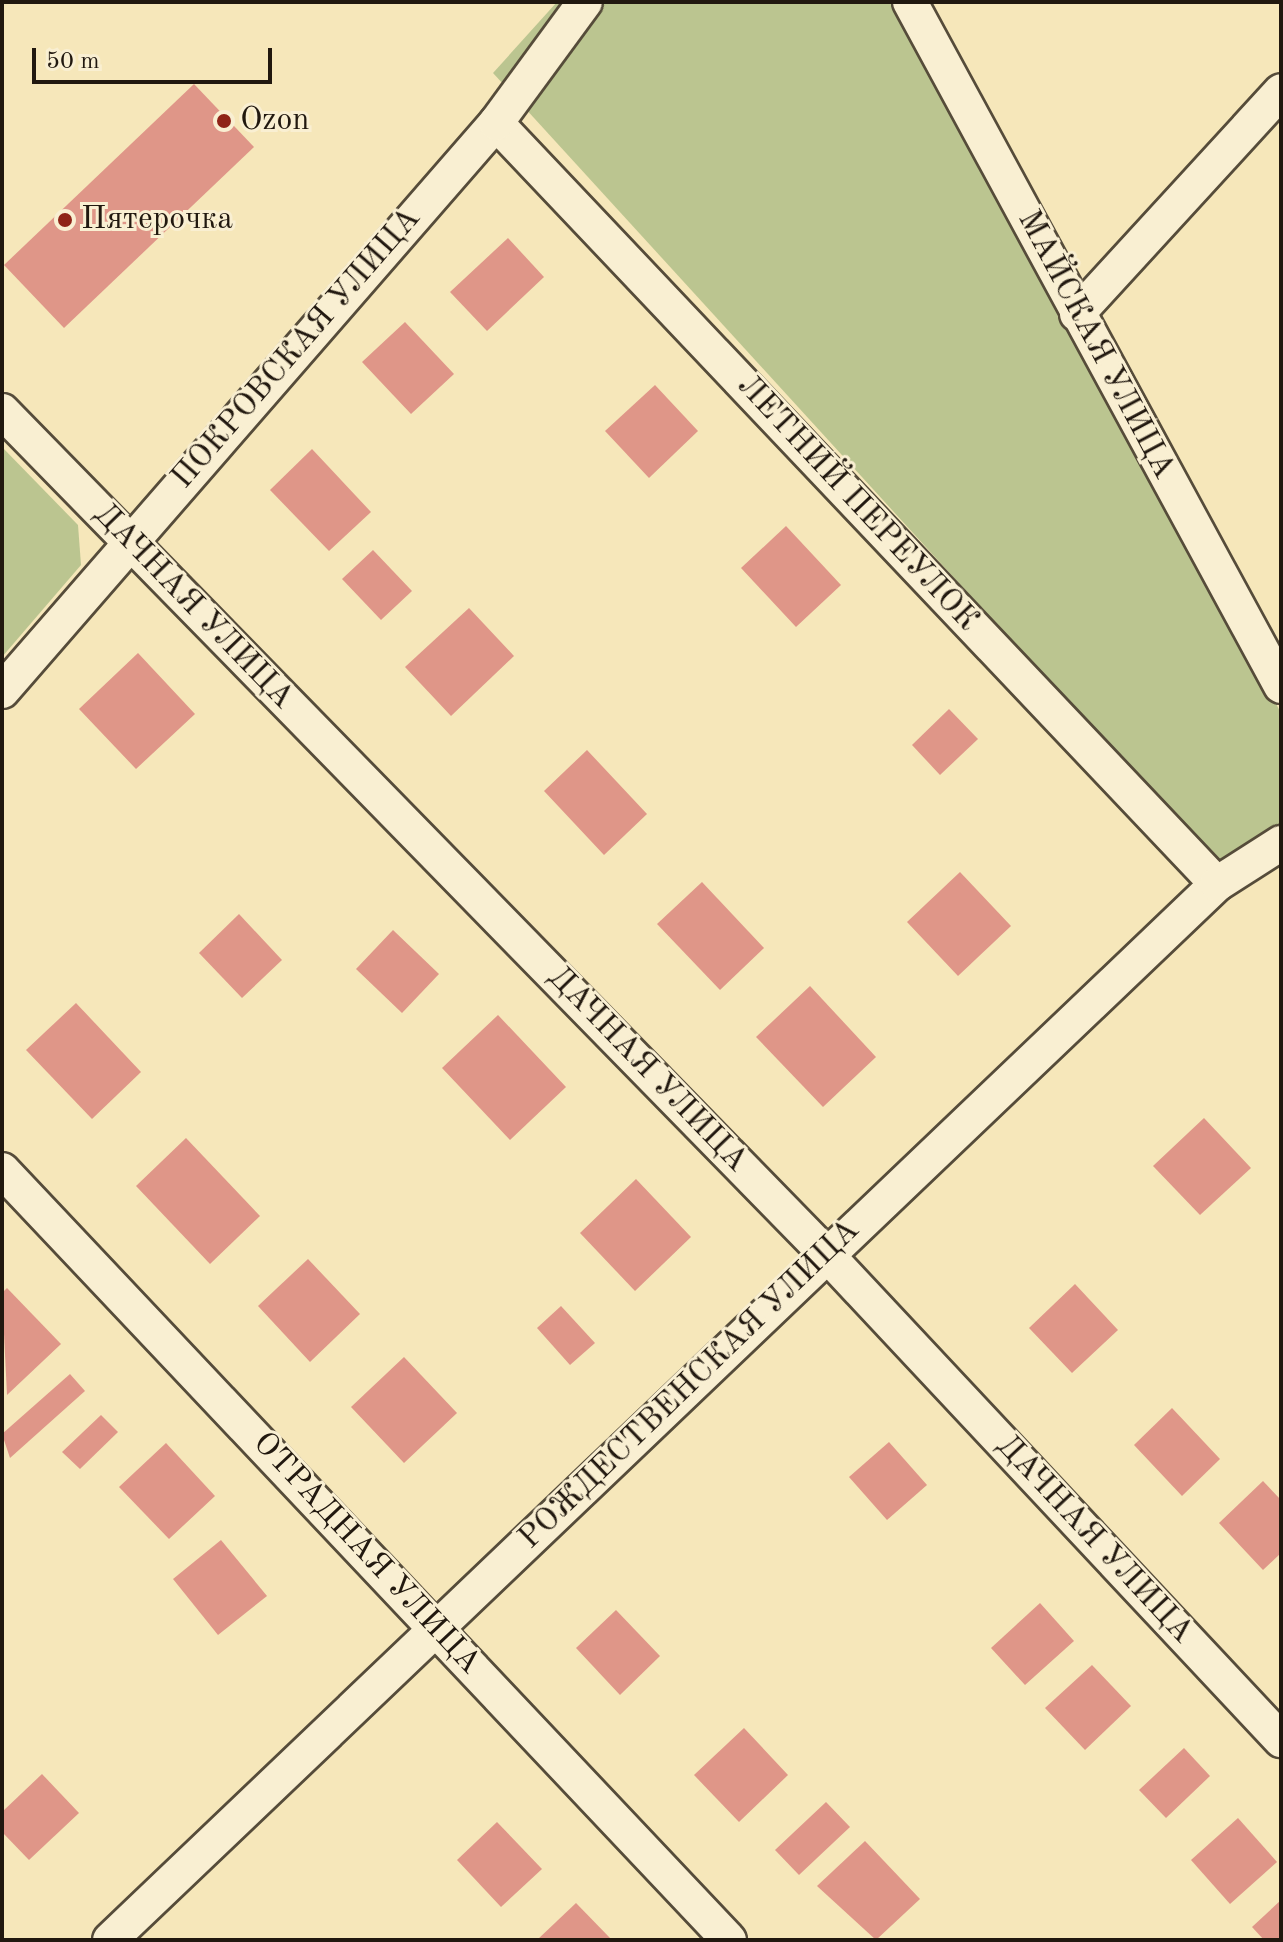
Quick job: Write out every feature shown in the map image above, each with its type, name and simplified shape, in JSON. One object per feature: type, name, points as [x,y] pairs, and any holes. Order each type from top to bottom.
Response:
[{"type":"street","name":"ПОКРОВСКАЯ УЛИЦА","points":[[2,691],[128,541],[496,123],[585,2]]},
{"type":"street","name":"МАЙСКАЯ УЛИЦА","points":[[910,2],[1281,686]]},
{"type":"street","points":[[1077,314],[1281,91]]},
{"type":"street","name":"ЛЕТНИЙ ПЕРЕУЛОК","points":[[496,123],[1217,884]]},
{"type":"street","name":"ДАЧНАЯ УЛИЦА","points":[[2,411],[826,1254],[1281,1740]]},
{"type":"street","name":"РОЖДЕСТВЕНСКАЯ УЛИЦА","points":[[110,1940],[1217,884],[1281,843]]},
{"type":"street","name":"ОТРАДНАЯ УЛИЦА","points":[[2,1170],[729,1940]]},
{"type":"green space","points":[[557,2],[897,2],[1281,713],[1281,828],[1219,868],[493,73]]},
{"type":"green space","points":[[2,447],[78,525],[81,565],[2,657]]},
{"type":"building","points":[[194,84],[254,147],[64,328],[4,265]]},
{"type":"building","points":[[508,238],[544,277],[487,331],[450,292]]},
{"type":"building","points":[[405,322],[454,374],[411,414],[362,362]]},
{"type":"building","points":[[655,385],[698,431],[649,478],[605,431]]},
{"type":"building","points":[[312,449],[371,512],[329,551],[270,490]]},
{"type":"building","points":[[786,526],[841,585],[796,627],[741,568]]},
{"type":"building","points":[[373,550],[412,591],[381,620],[342,579]]},
{"type":"building","points":[[469,608],[514,656],[451,716],[405,667]]},
{"type":"building","points":[[138,653],[195,714],[136,769],[79,709]]},
{"type":"building","points":[[949,709],[978,739],[940,775],[912,745]]},
{"type":"building","points":[[587,750],[647,814],[604,855],[544,791]]},
{"type":"building","points":[[960,872],[1011,926],[958,976],[907,922]]},
{"type":"building","points":[[702,882],[764,948],[720,990],[657,924]]},
{"type":"building","points":[[239,914],[282,960],[242,998],[199,953]]},
{"type":"building","points":[[393,930],[439,974],[402,1013],[356,969]]},
{"type":"building","points":[[810,986],[876,1057],[823,1107],[756,1037]]},
{"type":"building","points":[[76,1003],[141,1072],[92,1119],[26,1050]]},
{"type":"building","points":[[498,1015],[566,1087],[510,1140],[442,1068]]},
{"type":"building","points":[[1204,1118],[1251,1168],[1200,1215],[1153,1166]]},
{"type":"building","points":[[186,1138],[260,1216],[210,1264],[136,1186]]},
{"type":"building","points":[[636,1179],[691,1237],[635,1291],[580,1233]]},
{"type":"building","points":[[308,1259],[360,1314],[310,1362],[258,1306]]},
{"type":"building","points":[[1075,1284],[1118,1330],[1072,1373],[1029,1328]]},
{"type":"building","points":[[7,1288],[61,1344],[7,1395],[2,1293]]},
{"type":"building","points":[[561,1306],[595,1343],[570,1365],[537,1328]]},
{"type":"building","points":[[404,1357],[457,1413],[404,1463],[351,1407]]},
{"type":"building","points":[[70,1374],[85,1391],[10,1458],[2,1434]]},
{"type":"building","points":[[1172,1408],[1220,1459],[1182,1496],[1134,1445]]},
{"type":"building","points":[[101,1415],[118,1432],[80,1469],[62,1452]]},
{"type":"building","points":[[889,1442],[927,1485],[887,1520],[849,1477]]},
{"type":"building","points":[[166,1443],[215,1496],[169,1539],[119,1487]]},
{"type":"building","points":[[1263,1481],[1281,1500],[1281,1553],[1263,1570],[1219,1523]]},
{"type":"building","points":[[221,1540],[267,1596],[218,1635],[173,1579]]},
{"type":"building","points":[[1040,1603],[1074,1641],[1025,1685],[991,1648]]},
{"type":"building","points":[[616,1610],[660,1656],[620,1695],[576,1648]]},
{"type":"building","points":[[1092,1665],[1131,1706],[1085,1750],[1045,1708]]},
{"type":"building","points":[[744,1728],[788,1775],[739,1822],[694,1775]]},
{"type":"building","points":[[1184,1748],[1210,1776],[1166,1818],[1139,1790]]},
{"type":"building","points":[[42,1774],[79,1813],[29,1860],[2,1832],[2,1812]]},
{"type":"building","points":[[826,1802],[850,1827],[799,1875],[775,1850]]},
{"type":"building","points":[[1238,1818],[1277,1862],[1230,1904],[1191,1860]]},
{"type":"building","points":[[497,1822],[542,1869],[501,1907],[457,1860]]},
{"type":"building","points":[[865,1841],[920,1899],[876,1940],[817,1886]]},
{"type":"building","points":[[1281,1900],[1281,1940],[1264,1940],[1252,1927]]},
{"type":"building","points":[[576,1903],[610,1938],[537,1940]]},
{"type":"place","name":"Ozon","points":[[224,121]]},
{"type":"place","name":"Пятерочка","points":[[65,220]]}]
